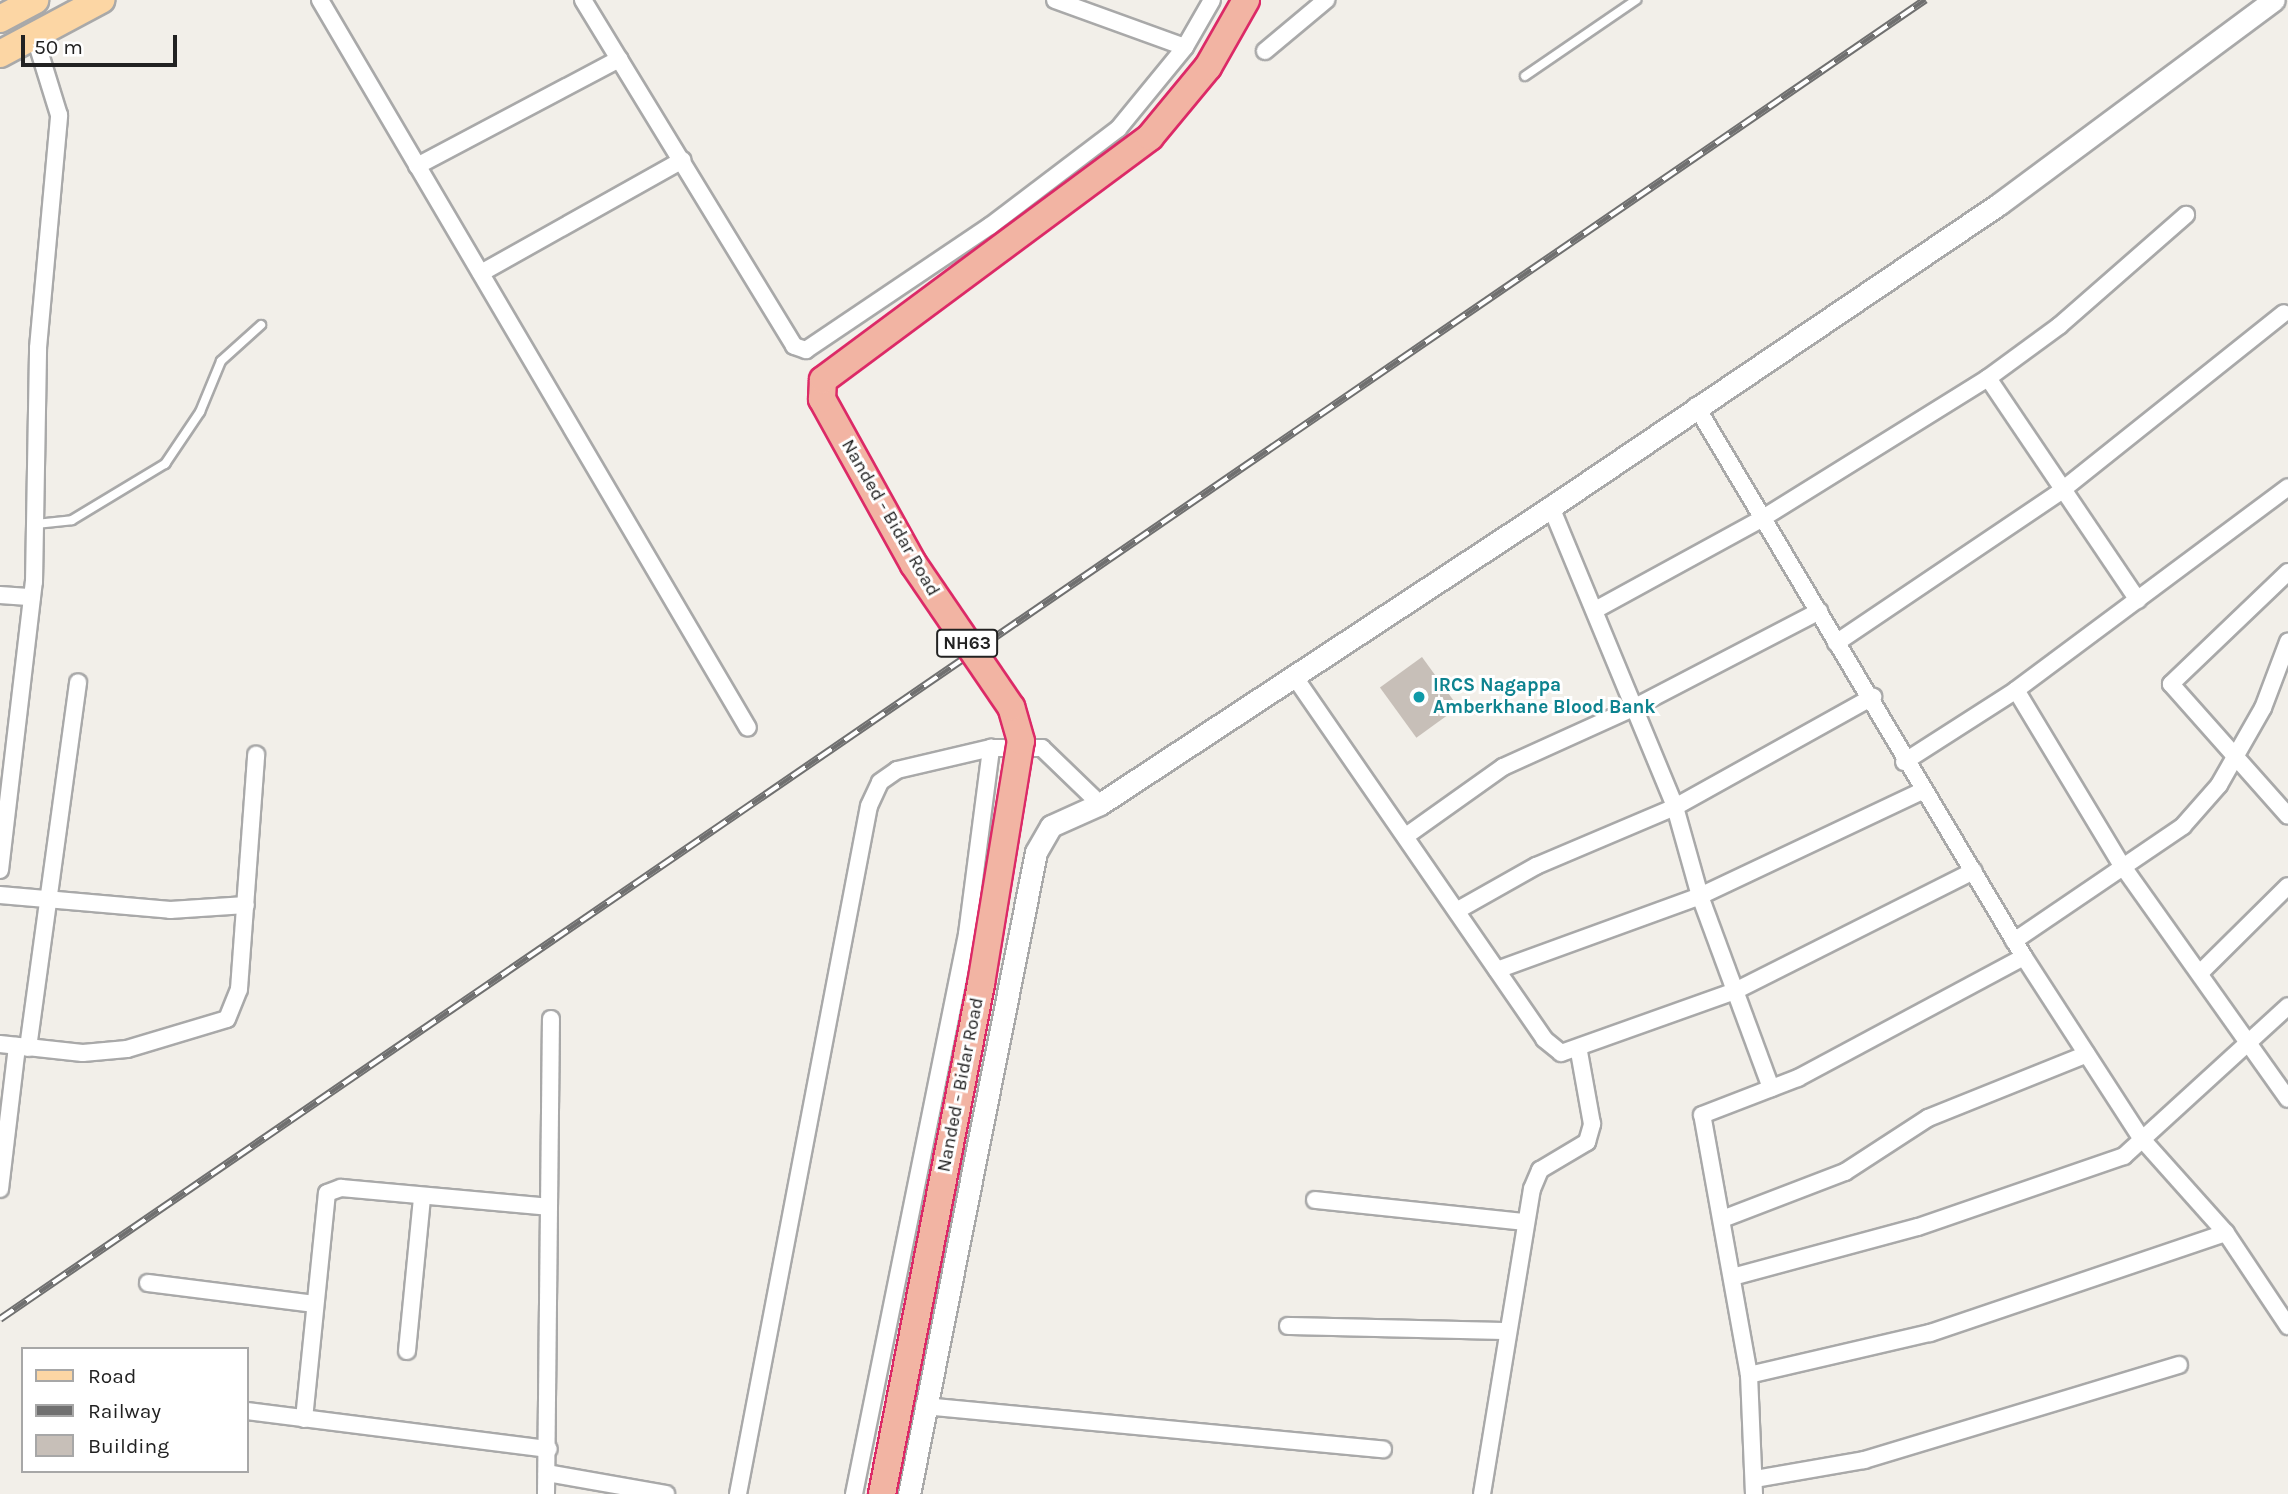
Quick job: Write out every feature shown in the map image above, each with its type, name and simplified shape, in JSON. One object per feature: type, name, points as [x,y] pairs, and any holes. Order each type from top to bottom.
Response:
[{"type":"highway","name":"Nanded - Bidar Road","points":[[882,1494],[981,984],[1021,741],[1011,707],[914,565],[829,411],[823,380],[1150,137],[1208,67],[1246,0]]},
{"type":"main road","points":[[1,16],[35,0]]},
{"type":"main road","points":[[0,54],[101,0]]},
{"type":"street","points":[[320,0],[748,728]]},
{"type":"street","points":[[583,0],[794,346],[806,350],[990,226],[1118,129],[1185,47],[1212,0]]},
{"type":"street","points":[[1055,0],[1185,47]]},
{"type":"street","points":[[1265,51],[1326,0]]},
{"type":"street","points":[[909,1494],[924,1406],[1035,852],[1051,826],[1100,804],[1551,507],[1696,406],[1999,204],[2274,0]]},
{"type":"street","points":[[0,870],[32,597],[36,524],[38,348],[59,115],[34,34]]},
{"type":"street","points":[[417,166],[620,59]]},
{"type":"street","points":[[481,273],[682,160]]},
{"type":"street","points":[[1597,609],[1763,518],[1988,378],[2059,326],[2186,215]]},
{"type":"street","points":[[1836,643],[2060,491],[2284,313]]},
{"type":"street","points":[[1988,378],[2060,491],[2138,600]]},
{"type":"street","points":[[1696,406],[1836,643],[1873,697],[1904,762],[1924,790],[2024,957],[2141,1138],[2227,1233],[2288,1326]]},
{"type":"street","points":[[1904,762],[2016,690],[2288,487]]},
{"type":"street","points":[[1551,507],[1597,609],[1633,709],[1675,807],[1700,896],[1771,1088]]},
{"type":"street","points":[[2288,572],[2171,684],[2234,760],[2288,816]]},
{"type":"street","points":[[0,595],[32,597]]},
{"type":"street","points":[[1406,836],[1503,766],[1633,709],[1819,611]]},
{"type":"street","points":[[2014,941],[2121,864],[2183,825],[2234,760],[2263,708],[2288,642]]},
{"type":"street","points":[[1294,676],[1458,910],[1544,1039],[1561,1054],[1579,1052],[1735,991],[1973,871]]},
{"type":"street","points":[[0,1189],[4,1119],[15,1046],[48,901],[78,682]]},
{"type":"street","points":[[2016,690],[2121,864],[2201,972],[2288,1099]]},
{"type":"street","points":[[1458,910],[1536,866],[1675,807],[1873,697]]},
{"type":"street","points":[[738,1494],[869,806],[880,782],[897,770],[991,748],[1042,748],[1100,804]]},
{"type":"street","points":[[854,1494],[967,934],[991,748]]},
{"type":"street","points":[[15,1046],[127,1049],[227,1019],[239,989],[256,755]]},
{"type":"street","points":[[1497,970],[1700,896],[1924,790]]},
{"type":"street","points":[[2201,972],[2288,886]]},
{"type":"street","points":[[0,895],[170,910],[246,905]]},
{"type":"street","points":[[2024,957],[1771,1088],[1702,1115],[1736,1276],[1749,1375],[1754,1486],[1864,1460],[2179,1365]]},
{"type":"street","points":[[1736,1276],[2012,1196],[2124,1156],[2247,1040],[2288,1006]]},
{"type":"street","points":[[546,1494],[549,1449],[548,1207],[551,1018]]},
{"type":"street","points":[[1482,1494],[1525,1223],[1540,1170],[1587,1142],[1592,1124],[1579,1052]]},
{"type":"street","points":[[1725,1218],[1845,1172],[1928,1118],[2087,1054]]},
{"type":"street","points":[[304,1419],[327,1193],[341,1188],[422,1198],[548,1207]]},
{"type":"street","points":[[407,1351],[422,1198]]},
{"type":"street","points":[[1315,1200],[1525,1223]]},
{"type":"street","points":[[1749,1375],[1930,1333],[2227,1233]]},
{"type":"street","points":[[148,1283],[315,1304]]},
{"type":"street","points":[[1288,1326],[1506,1331]]},
{"type":"street","points":[[924,1406],[1383,1449]]},
{"type":"street","points":[[248,1411],[549,1449]]},
{"type":"street","points":[[547,1474],[666,1494]]},
{"type":"lane","points":[[1525,76],[1636,0]]},
{"type":"lane","points":[[36,524],[72,520],[165,464],[195,422],[221,361],[261,325]]},
{"type":"building","name":"IRCS Nagappa Amberkhane Blood Bank","points":[[1422,657],[1458,707],[1416,738],[1380,688]]},
{"type":"railway","points":[[0,1319],[1925,0]]},
{"type":"place","name":"IRCS Nagappa Amberkhane Blood Bank","points":[[1419,697]]}]
